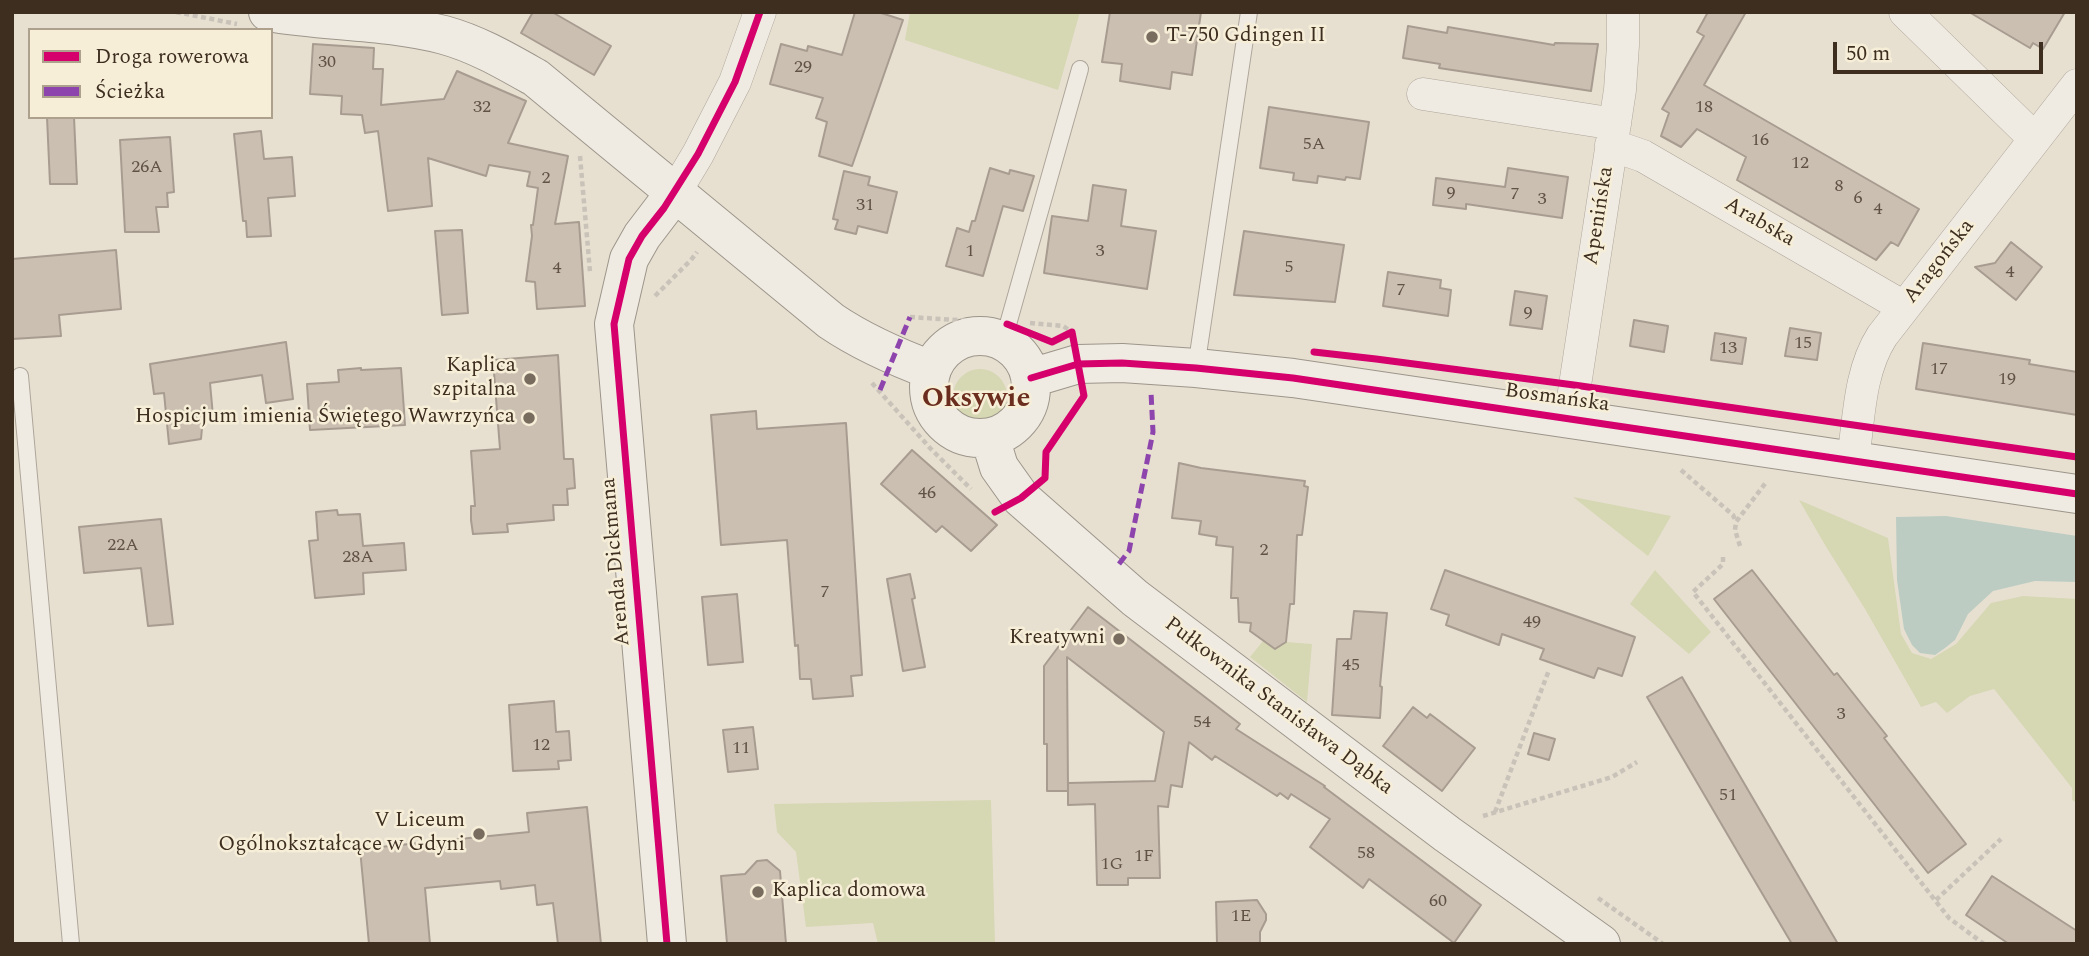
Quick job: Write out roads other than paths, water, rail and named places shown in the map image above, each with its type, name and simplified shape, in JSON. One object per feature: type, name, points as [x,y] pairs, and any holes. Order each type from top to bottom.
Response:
[{"type":"street","points":[[268,12],[409,20],[484,49],[536,78],[838,326],[883,351],[931,370]]},
{"type":"street","points":[[674,194],[735,82],[760,12]]},
{"type":"street","name":"Apenińska","points":[[1570,418],[1622,68],[1623,12]]},
{"type":"street","points":[[1905,12],[2035,139]]},
{"type":"street","name":"Aragońska","points":[[1853,460],[1871,353],[2077,85]]},
{"type":"street","name":"Arabska","points":[[1423,94],[1613,134],[1643,156],[1904,307]]},
{"type":"street","name":"Arenda Dickmana","points":[[667,944],[614,324],[629,259],[642,236],[674,194]]},
{"type":"street","points":[[1005,333],[1031,378],[1031,398],[1023,416],[1009,430],[990,438],[975,439],[960,435],[947,427],[936,415],[930,401],[928,385],[931,370],[941,353],[956,341],[1005,333]]},
{"type":"street","name":"Bosmańska","points":[[1031,378],[1078,364],[1122,363],[1305,380],[2077,494]]},
{"type":"street","name":"Pułkownika Stanisława Dąbka","points":[[990,438],[999,467],[1021,498],[1125,590],[1436,826],[1601,944]]},
{"type":"lane","points":[[1196,368],[1249,12]]},
{"type":"lane","points":[[1005,333],[1080,69]]},
{"type":"lane","points":[[20,376],[71,944]]},
{"type":"place","name":"T-750 Gdingen II","points":[[1152,37]]},
{"type":"place","name":"Kaplica szpitalna","points":[[530,379]]},
{"type":"place","name":"Hospicjum imienia Świętego Wawrzyńca","points":[[529,418]]},
{"type":"place","name":"Kreatywni","points":[[1119,639]]},
{"type":"place","name":"V Liceum Ogólnokształcące w Gdyni","points":[[479,834]]},
{"type":"place","name":"Kaplica domowa","points":[[758,892]]},
{"type":"district","name":"Oksywie","points":[[976,401]]}]
